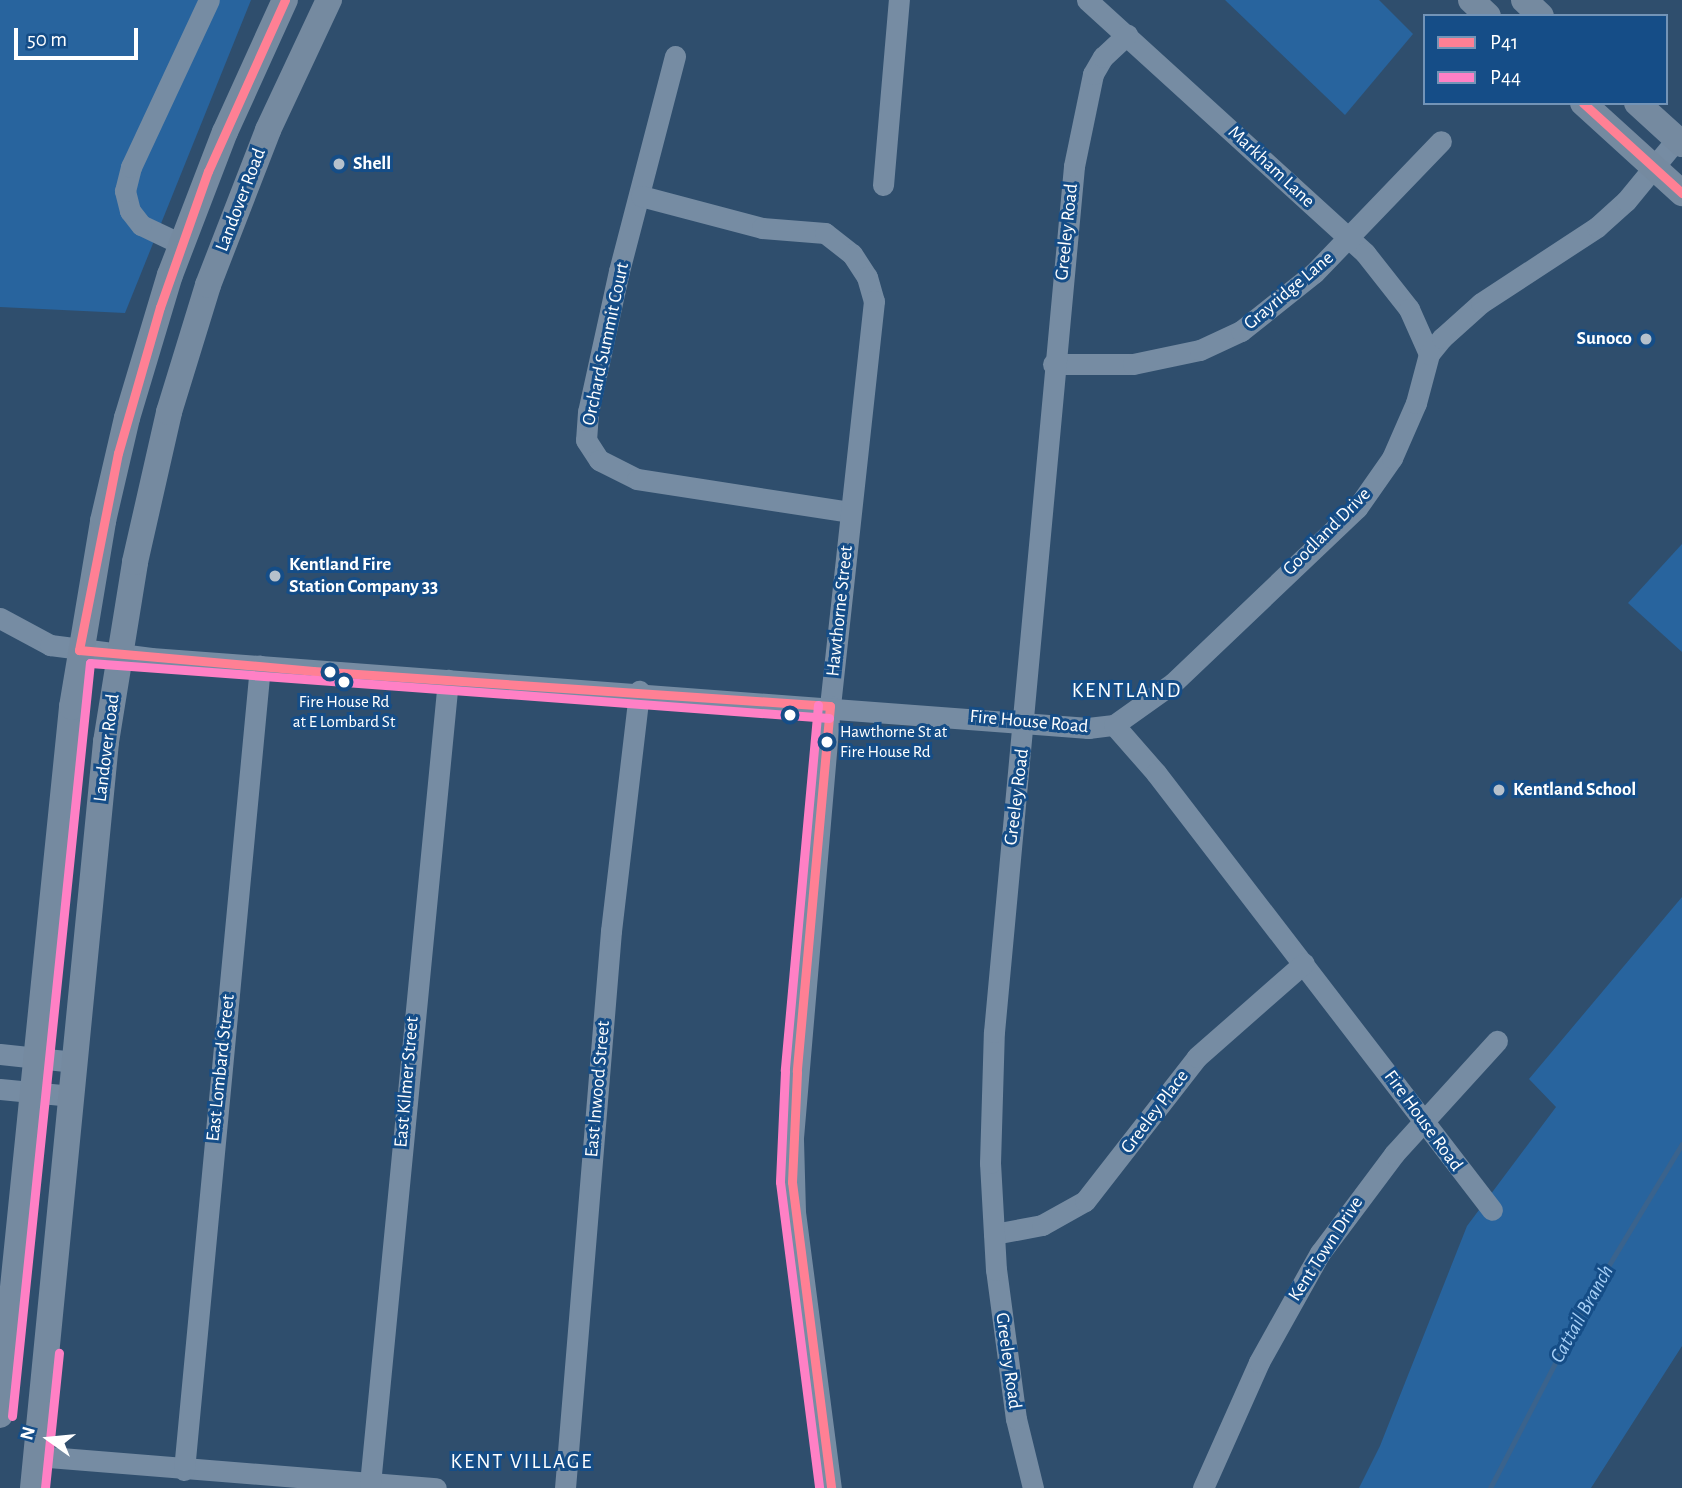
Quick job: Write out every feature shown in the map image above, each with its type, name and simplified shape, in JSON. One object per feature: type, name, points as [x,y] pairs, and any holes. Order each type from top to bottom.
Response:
[{"type":"main road","name":"Landover Road","points":[[0,1415],[79,650],[118,453],[181,244],[225,132],[285,0]]},
{"type":"main road","name":"Landover Road","points":[[33,1488],[118,654],[169,412],[218,258],[276,111],[329,0]]},
{"type":"main road","points":[[1471,0],[1486,14]]},
{"type":"main road","points":[[1524,0],[1539,14]]},
{"type":"main road","points":[[1585,105],[1682,194]]},
{"type":"main road","points":[[1639,105],[1679,142]]},
{"type":"main road","points":[[181,244],[218,258]]},
{"type":"street","points":[[181,244],[141,225],[130,211],[125,191],[131,167],[209,0]]},
{"type":"street","points":[[883,185],[899,0]]},
{"type":"street","name":"Markham Lane","points":[[1087,0],[1349,238],[1409,309],[1429,354]]},
{"type":"street","name":"Greeley Road","points":[[1033,1488],[1014,1407],[994,1234],[989,1108],[994,1032],[1026,722],[1053,364],[1074,166],[1087,93],[1103,57],[1127,34]]},
{"type":"street","name":"Orchard Summit Court","points":[[675,56],[642,196],[619,271],[587,412],[586,440],[599,460],[637,480],[849,512]]},
{"type":"street","name":"Grayridge Lane","points":[[1053,364],[1133,364],[1200,350],[1241,331],[1275,307],[1349,238],[1441,141]]},
{"type":"street","name":"Goodland Drive","points":[[1114,725],[1173,683],[1357,508],[1392,458],[1405,430],[1429,354],[1481,303],[1576,245],[1626,201],[1653,167],[1679,142]]},
{"type":"street","name":"Hawthorne Street","points":[[642,196],[762,228],[825,233],[859,265],[874,302],[849,512],[799,1045],[792,1181],[831,1488]]},
{"type":"street","name":"Fire House Road","points":[[0,618],[40,642],[118,654],[448,680],[639,691],[1088,728],[1114,725],[1304,963],[1492,1210]]},
{"type":"street","name":"East Lombard Street","points":[[184,1470],[260,666]]},
{"type":"street","name":"East Kilmer Street","points":[[370,1484],[448,680]]},
{"type":"street","name":"East Inwood Street","points":[[565,1488],[611,931],[639,691]]},
{"type":"street","name":"Greeley Place","points":[[994,1234],[1042,1225],[1085,1201],[1197,1057],[1304,963]]},
{"type":"street","name":"Kent Town Drive","points":[[1203,1488],[1259,1362],[1320,1253],[1355,1203],[1497,1041]]},
{"type":"street","points":[[0,1054],[75,1062]]},
{"type":"street","points":[[0,1089],[72,1096]]},
{"type":"street","points":[[36,1456],[184,1470],[436,1488]]},
{"type":"shaded area","points":[[0,0],[251,0],[125,313],[0,307]]},
{"type":"shaded area","points":[[1225,0],[1379,0],[1413,34],[1345,115]]},
{"type":"shaded area","points":[[1682,544],[1682,652],[1628,603]]},
{"type":"shaded area","points":[[1682,897],[1682,1346],[1591,1488],[1359,1488],[1380,1446],[1467,1226],[1556,1107],[1529,1079]]},
{"type":"waterway","name":"Cattail Branch","points":[[1490,1488],[1589,1298],[1682,1144]]},
{"type":"transit line","name":"P41","points":[[285,0],[208,171],[160,307],[118,453],[79,650],[313,671],[830,706]]},
{"type":"transit line","name":"P41","points":[[1585,105],[1682,193]]},
{"type":"transit line","name":"P44","points":[[12,1416],[90,663],[829,718]]},
{"type":"transit line","name":"P44","points":[[818,705],[785,1071],[780,1182],[819,1488]]},
{"type":"transit line","name":"P41","points":[[830,706],[797,1072],[792,1182],[831,1488]]},
{"type":"transit line","name":"P44","points":[[45,1488],[59,1353]]},
{"type":"place","name":"Shell","points":[[339,164]]},
{"type":"place","name":"Sunoco","points":[[1646,339]]},
{"type":"place","name":"Kentland Fire Station Company 33","points":[[275,576]]},
{"type":"place","name":"Fire House Rd at E Lombard St","points":[[344,682]]},
{"type":"place","name":"Hawthorne St at Fire House Rd","points":[[827,742]]},
{"type":"place","name":"Kentland School","points":[[1499,790]]},
{"type":"district","name":"KENTLAND","points":[[1127,691]]},
{"type":"district","name":"KENT VILLAGE","points":[[522,1462]]}]
